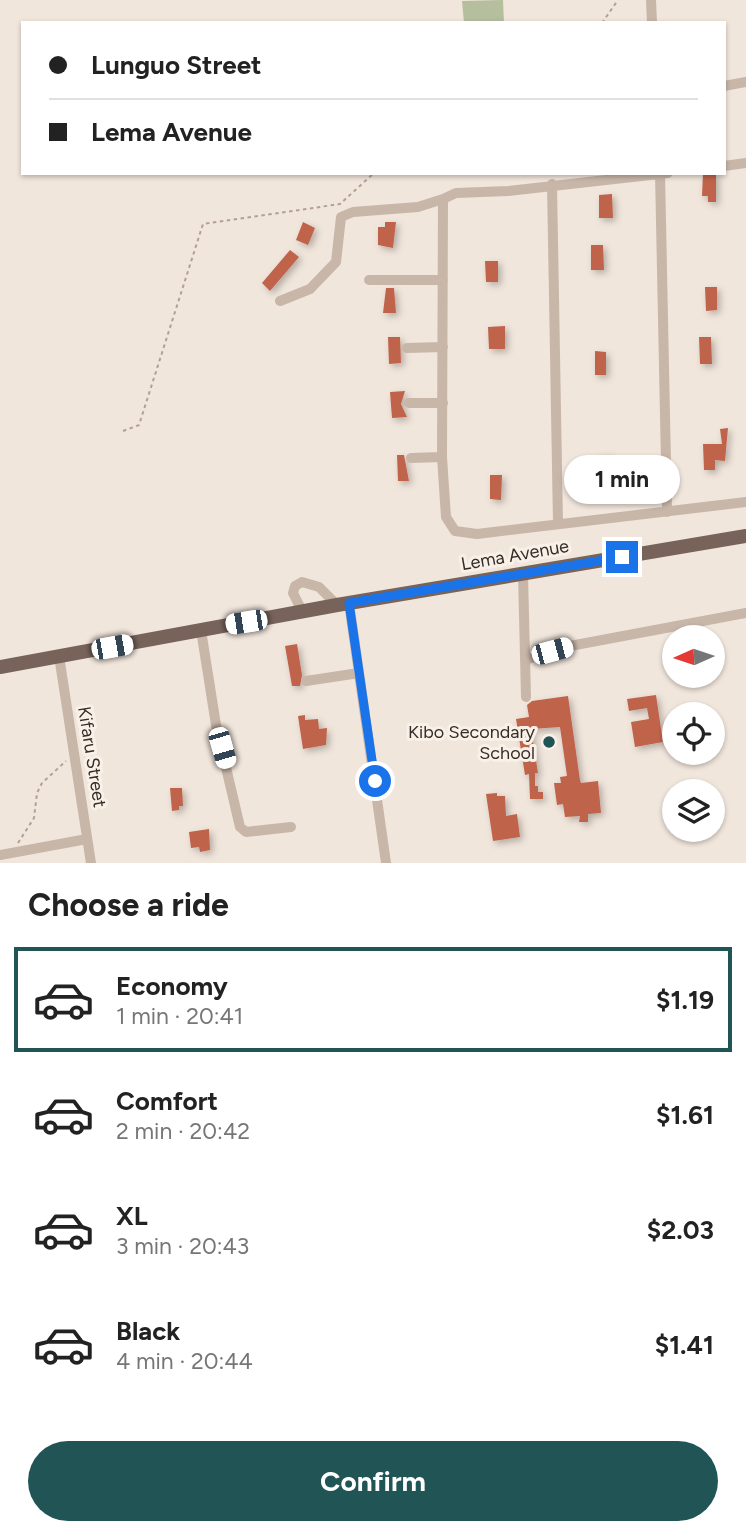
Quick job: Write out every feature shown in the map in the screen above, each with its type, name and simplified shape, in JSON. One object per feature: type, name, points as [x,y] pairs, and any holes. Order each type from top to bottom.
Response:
[{"type":"main road","name":"Lema Avenue","points":[[0,667],[343,604],[746,536]]},
{"type":"street","points":[[651,0],[652,21]]},
{"type":"street","points":[[726,86],[746,82]]},
{"type":"street","points":[[726,166],[746,163]]},
{"type":"street","points":[[280,301],[310,289],[334,264],[341,217],[353,212],[418,208],[443,200],[456,192],[509,191],[552,184],[651,175]]},
{"type":"street","points":[[662,175],[667,512]]},
{"type":"street","points":[[552,184],[558,524]]},
{"type":"street","points":[[443,200],[442,457],[446,517],[455,531],[477,534],[746,502]]},
{"type":"street","points":[[369,280],[443,280]]},
{"type":"street","points":[[407,348],[443,347]]},
{"type":"street","points":[[409,403],[443,403]]},
{"type":"street","points":[[411,458],[442,457]]},
{"type":"street","points":[[523,573],[526,697]]},
{"type":"street","points":[[296,613],[293,593],[295,586],[302,582],[318,587],[343,604],[359,673],[386,863]]},
{"type":"street","points":[[525,660],[570,646],[746,612]]},
{"type":"street","points":[[201,630],[216,725],[242,831],[290,827]]},
{"type":"street","name":"Kifaru Street","points":[[59,656],[91,863]]},
{"type":"street","points":[[306,681],[359,673]]},
{"type":"street","points":[[6,854],[87,839]]},
{"type":"path","points":[[603,21],[618,0]]},
{"type":"path","points":[[123,431],[139,425],[203,224],[340,204],[372,175]]},
{"type":"path","points":[[6,854],[34,818],[37,793],[42,783],[55,768],[73,757]]},
{"type":"green space","points":[[503,0],[504,21],[464,21],[462,1]]},
{"type":"building","points":[[703,175],[716,175],[716,202],[708,202],[708,196],[702,196]]},
{"type":"building","points":[[612,194],[613,218],[599,218],[599,195]]},
{"type":"building","points":[[303,222],[315,228],[308,245],[296,240]]},
{"type":"building","points":[[385,222],[396,222],[393,248],[378,245],[378,227],[385,227]]},
{"type":"building","points":[[591,245],[603,245],[604,270],[591,270]]},
{"type":"building","points":[[290,250],[299,257],[270,291],[262,283]]},
{"type":"building","points":[[485,261],[498,261],[498,282],[486,282]]},
{"type":"building","points":[[705,287],[717,287],[717,310],[706,311]]},
{"type":"building","points":[[386,288],[394,288],[396,313],[383,313]]},
{"type":"building","points":[[505,326],[505,349],[489,349],[488,327]]},
{"type":"building","points":[[388,337],[400,337],[401,363],[389,364]]},
{"type":"building","points":[[699,337],[711,337],[712,364],[700,364]]},
{"type":"building","points":[[595,351],[606,352],[606,375],[595,375]]},
{"type":"building","points":[[405,391],[401,404],[407,417],[392,418],[390,392]]},
{"type":"building","points":[[728,428],[725,461],[715,460],[715,470],[704,470],[703,444],[722,444],[720,429]]},
{"type":"building","points":[[397,455],[404,455],[409,481],[398,481]]},
{"type":"building","points":[[597,455],[610,455],[609,482],[597,482]]},
{"type":"building","points":[[490,475],[502,475],[501,500],[490,499]]},
{"type":"building","points":[[297,644],[302,675],[300,686],[292,686],[285,646]]},
{"type":"building","points":[[656,695],[662,742],[635,747],[631,722],[649,719],[647,708],[629,711],[627,699]]},
{"type":"building","points":[[568,696],[581,783],[598,781],[601,813],[588,814],[588,822],[579,822],[580,816],[565,817],[563,804],[557,805],[554,783],[561,783],[560,777],[567,776],[560,727],[531,729],[538,773],[535,773],[535,786],[538,786],[538,792],[543,792],[543,799],[530,799],[529,774],[525,775],[516,719],[529,717],[527,705],[532,701]]},
{"type":"building","points":[[305,715],[305,720],[318,719],[319,729],[327,728],[326,745],[303,749],[298,716]]},
{"type":"building","points":[[170,788],[182,788],[183,806],[179,806],[179,810],[172,811]]},
{"type":"building","points":[[497,793],[497,796],[505,796],[506,816],[517,814],[520,837],[493,841],[486,794]]},
{"type":"building","points":[[209,829],[210,850],[200,852],[199,847],[191,848],[189,832]]},
{"type":"place","name":"Kibo Secondary School","points":[[549,742]]},
{"type":"route","points":[[375,781],[349,603],[622,557]]}]
